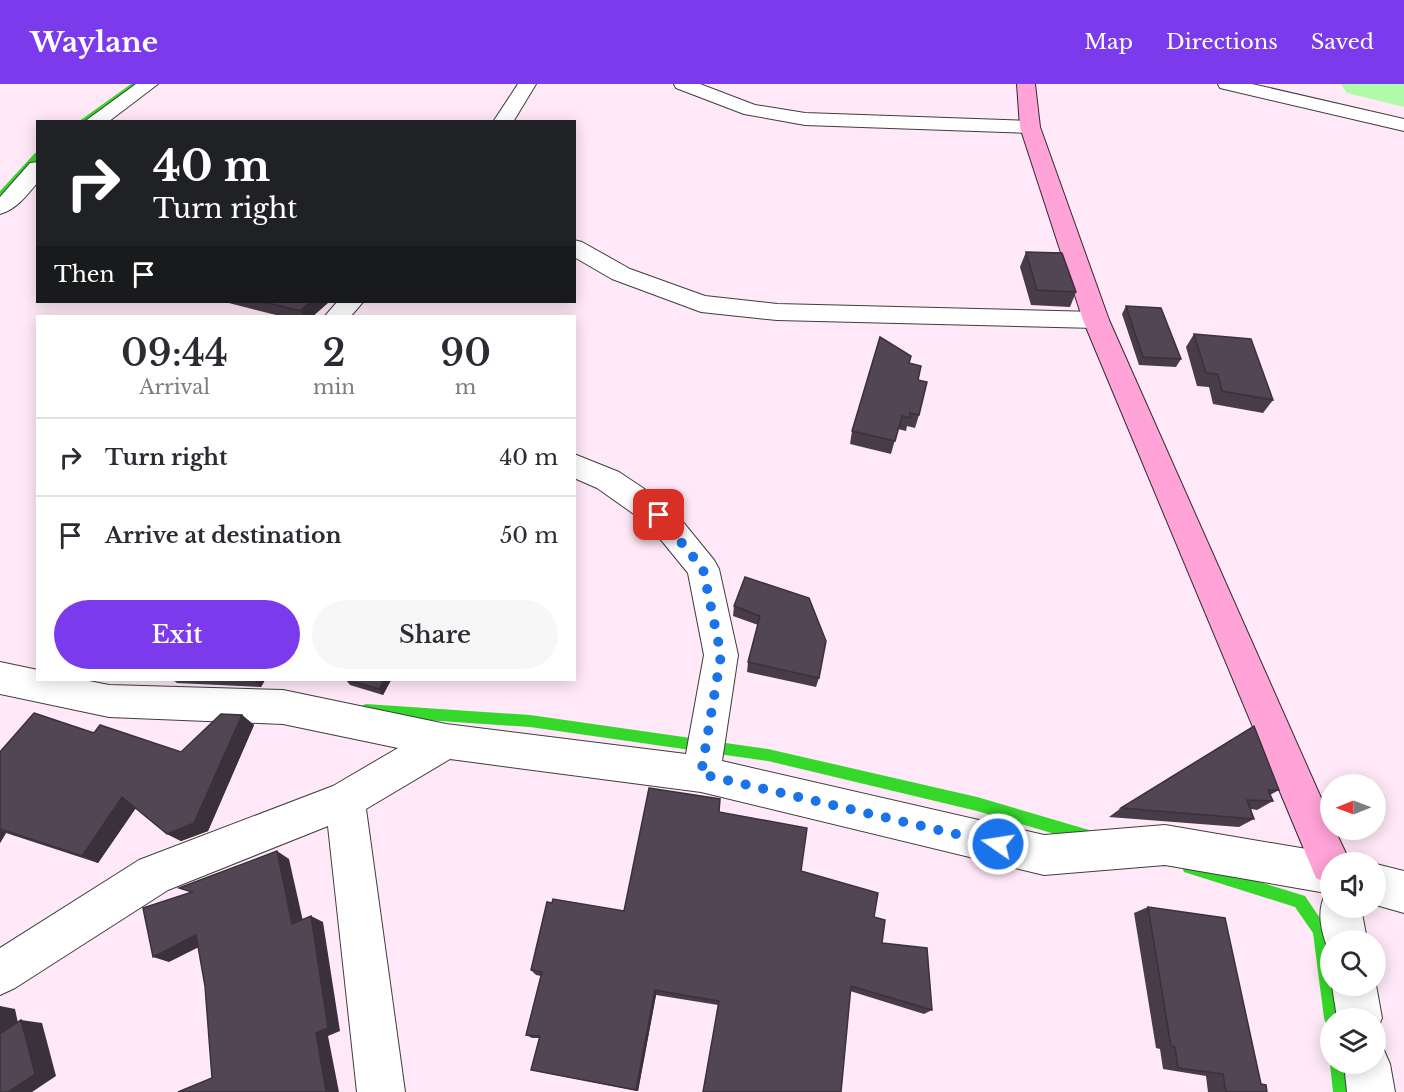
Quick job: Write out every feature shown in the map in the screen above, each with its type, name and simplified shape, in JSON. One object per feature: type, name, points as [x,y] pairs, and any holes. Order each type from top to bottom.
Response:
[{"type":"street","points":[[97,120],[149,84]]},
{"type":"street","points":[[504,120],[527,84]]},
{"type":"street","points":[[683,84],[751,110],[806,119],[1030,127]]},
{"type":"street","points":[[1026,84],[1030,127],[1096,320],[1325,852]]},
{"type":"street","points":[[1227,84],[1404,125]]},
{"type":"street","points":[[0,207],[36,170]]},
{"type":"street","points":[[576,248],[621,274],[701,304],[777,312],[1096,320]]},
{"type":"street","points":[[338,315],[350,303]]},
{"type":"street","points":[[576,466],[608,480],[659,515],[703,569],[721,655],[701,774]]},
{"type":"street","points":[[0,678],[109,701],[283,707],[446,741],[701,774],[1044,855],[1165,845],[1320,871]]},
{"type":"street","points":[[0,973],[154,875],[345,800],[446,741]]},
{"type":"street","points":[[345,800],[381,1092]]},
{"type":"street","points":[[1386,888],[1404,892]]},
{"type":"street","points":[[1368,1074],[1371,1092]]},
{"type":"building","points":[[1026,252],[1062,253],[1076,292],[1037,290]]},
{"type":"building","points":[[268,303],[309,303],[300,311]]},
{"type":"building","points":[[1126,306],[1161,308],[1181,359],[1143,357]]},
{"type":"building","points":[[1194,334],[1251,339],[1273,400],[1222,391],[1218,374],[1206,373]]},
{"type":"building","points":[[880,337],[911,356],[909,363],[921,366],[918,380],[927,382],[919,415],[910,413],[910,418],[902,416],[895,441],[852,431]]},
{"type":"building","points":[[745,577],[809,598],[826,641],[819,678],[748,662],[760,616],[734,606]]},
{"type":"building","points":[[351,681],[383,681],[379,689]]},
{"type":"building","points":[[34,713],[94,733],[100,725],[181,752],[221,714],[242,715],[194,823],[167,834],[122,797],[82,856],[0,829],[0,752]]},
{"type":"building","points":[[1254,726],[1279,790],[1268,790],[1273,801],[1247,800],[1254,819],[1121,808]]},
{"type":"building","points":[[649,788],[720,799],[719,812],[807,828],[801,871],[878,893],[874,917],[885,920],[882,943],[927,948],[932,1010],[851,986],[841,1092],[703,1092],[719,1001],[655,990],[636,1090],[531,1070],[540,1036],[526,1035],[542,972],[531,970],[547,902],[552,903],[553,899],[624,911]]},
{"type":"building","points":[[277,851],[292,924],[311,916],[328,1028],[316,1033],[326,1092],[178,1092],[212,1078],[205,986],[196,935],[153,957],[143,908],[192,892],[179,888]]},
{"type":"building","points":[[1148,907],[1225,918],[1261,1084],[1266,1085],[1267,1092],[1226,1092],[1223,1074],[1178,1068],[1175,1047],[1171,1046]]},
{"type":"building","points":[[21,1020],[35,1074],[8,1092],[0,1092],[0,1034]]},
{"type":"waterway","points":[[84,120],[136,84]]},
{"type":"waterway","points":[[1362,84],[1404,94]]},
{"type":"waterway","points":[[0,196],[36,157]]},
{"type":"waterway","points":[[366,710],[530,721],[768,755],[977,804],[1089,837]]},
{"type":"waterway","points":[[1189,867],[1300,901],[1320,930],[1331,1008]]},
{"type":"waterway","points":[[1339,1074],[1342,1092]]},
{"type":"route","points":[[659,515],[703,569],[721,655],[701,774],[998,844]]}]
